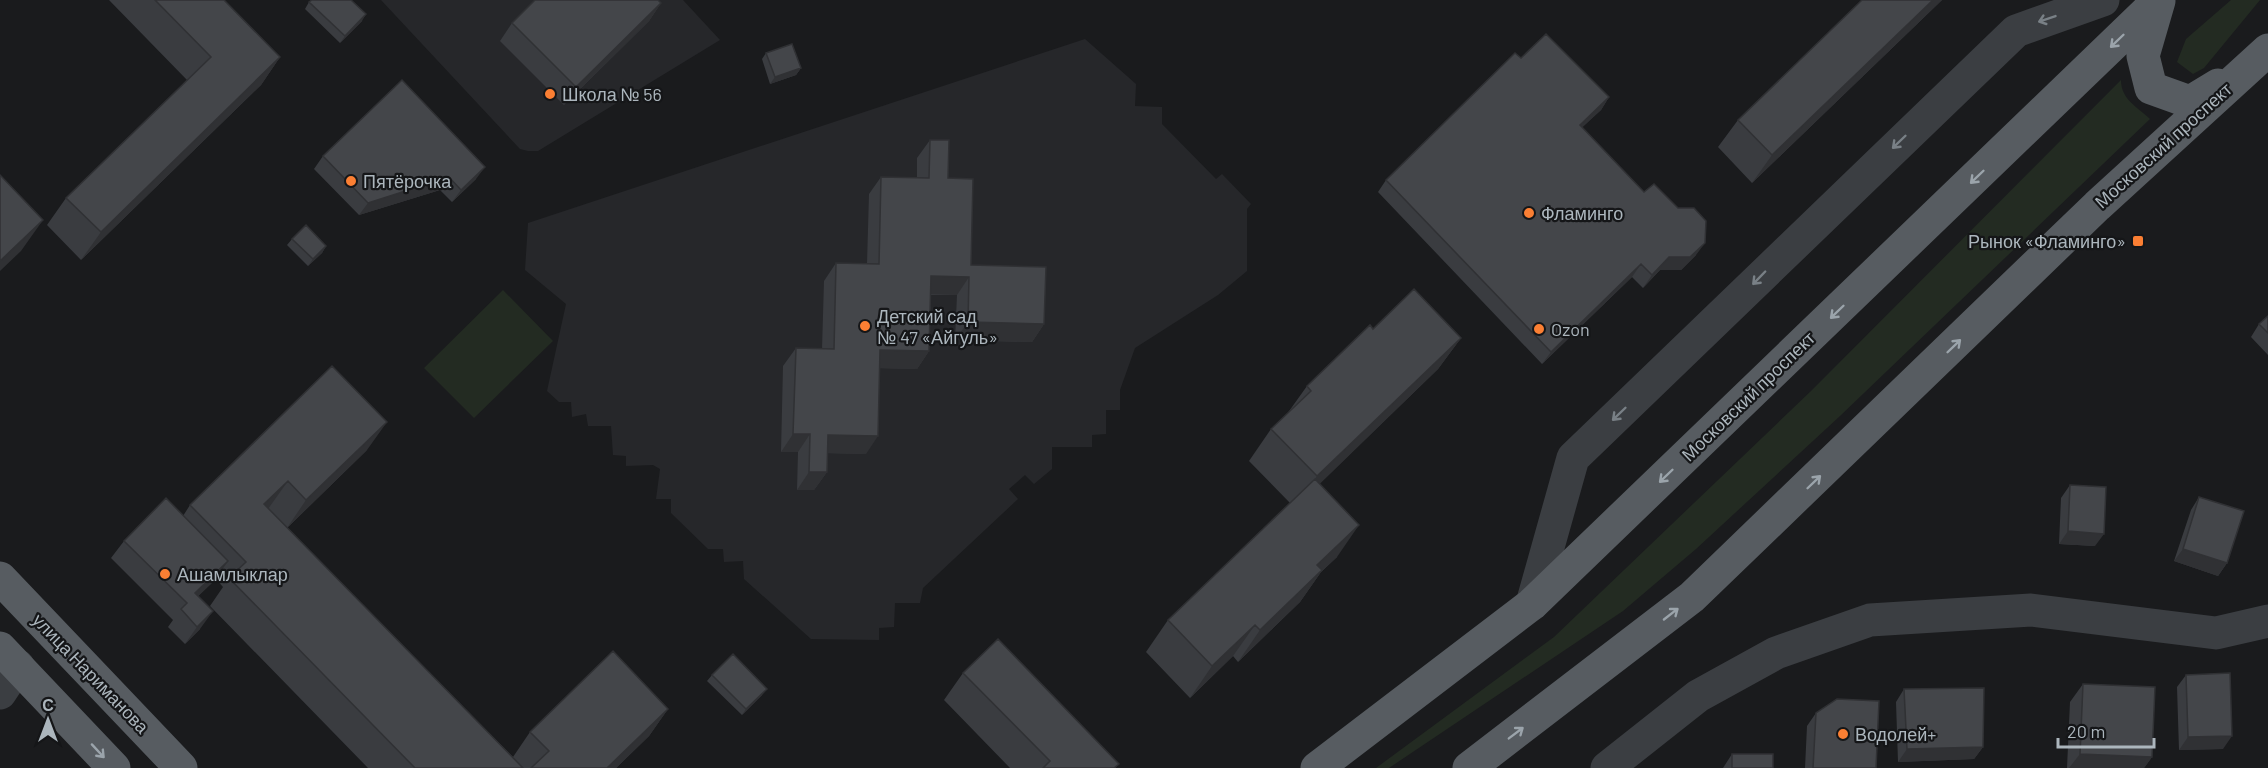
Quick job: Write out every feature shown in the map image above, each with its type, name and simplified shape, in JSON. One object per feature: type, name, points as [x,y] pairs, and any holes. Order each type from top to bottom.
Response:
[{"type":"main road","name":"Московский проспект","points":[[1317,768],[1532,604],[2159,0]]},
{"type":"main road","points":[[2159,0],[2143,56],[2151,88],[2190,102],[2264,54]]},
{"type":"main road","name":"Московский проспект","points":[[1469,768],[1692,597],[2097,206],[2264,54]]},
{"type":"main road","name":"улица Нариманова","points":[[0,578],[181,768]]},
{"type":"main road","points":[[9,657],[114,768]]},
{"type":"street","points":[[1532,604],[1573,458],[2016,31],[2103,0]]},
{"type":"street","points":[[1606,768],[1698,696],[1776,653],[1870,620],[2031,610],[2216,633],[2268,621]]},
{"type":"street","points":[[0,693],[9,657]]},
{"type":"shaded area","name":"Школа № 56","points":[[381,0],[683,0],[720,40],[538,151],[528,151],[520,149]]},
{"type":"shaded area","points":[[2231,0],[2260,0],[2204,68],[2193,74],[2177,62],[2186,39]]},
{"type":"shaded area","name":"Детский сад № 47 «Айгуль»","points":[[1085,39],[1136,84],[1135,106],[1162,107],[1162,124],[1216,179],[1222,174],[1251,204],[1247,209],[1247,271],[1218,295],[1135,348],[1120,390],[1120,410],[1106,410],[1106,434],[1092,435],[1092,447],[1052,447],[1052,469],[1034,484],[1025,475],[1009,489],[1018,499],[923,588],[920,603],[895,603],[894,627],[879,628],[879,640],[811,639],[744,579],[743,561],[724,562],[723,549],[708,549],[671,513],[671,499],[656,499],[660,469],[653,465],[626,466],[626,456],[613,455],[611,426],[588,426],[586,414],[572,417],[571,402],[559,402],[547,391],[566,304],[525,270],[528,223]]},
{"type":"shaded area","points":[[2121,80],[2127,98],[2150,119],[1840,416],[1696,549],[1623,611],[1389,768],[1376,768],[1554,637],[1811,391]]},
{"type":"shaded area","points":[[503,290],[553,341],[474,418],[424,368]]},
{"type":"building","points":[[155,0],[224,0],[280,57],[101,232],[66,198],[211,57]]},
{"type":"building","points":[[312,0],[351,0],[366,14],[345,36],[309,2]]},
{"type":"building","points":[[535,0],[658,0],[661,3],[576,87],[512,23]]},
{"type":"building","points":[[1862,0],[1933,0],[1772,155],[1738,120]]},
{"type":"building","name":"Фламинго","points":[[1546,34],[1609,97],[1580,125],[1644,192],[1654,184],[1678,208],[1694,208],[1706,221],[1705,243],[1690,257],[1669,257],[1652,275],[1641,264],[1551,352],[1386,180],[1515,53],[1521,58]]},
{"type":"building","points":[[792,44],[801,68],[775,77],[766,53]]},
{"type":"building","points":[[402,80],[485,167],[461,190],[449,177],[368,203],[323,156]]},
{"type":"building","points":[[930,140],[949,140],[948,178],[973,179],[971,265],[1046,267],[1044,324],[968,322],[969,277],[931,276],[929,351],[880,350],[878,436],[828,435],[827,472],[809,472],[810,434],[793,434],[796,348],[834,349],[836,263],[879,264],[881,177],[929,178]]},
{"type":"building","points":[[0,175],[43,220],[0,261]]},
{"type":"building","points":[[306,225],[326,246],[313,259],[292,239]]},
{"type":"building","points":[[1414,289],[1461,338],[1317,476],[1271,429],[1311,391],[1307,386],[1370,325],[1373,329]]},
{"type":"building","points":[[2268,316],[2268,333],[2259,324]]},
{"type":"building","points":[[332,366],[387,422],[306,500],[288,481],[264,504],[523,768],[415,768],[229,578],[246,562],[190,505]]},
{"type":"building","points":[[1315,479],[1359,525],[1317,565],[1322,570],[1260,630],[1255,625],[1212,666],[1168,620]]},
{"type":"building","points":[[2070,485],[2106,487],[2104,534],[2068,531]]},
{"type":"building","points":[[2199,497],[2244,511],[2227,563],[2183,549]]},
{"type":"building","points":[[166,498],[228,561],[195,593],[213,611],[197,627],[181,609],[187,603],[124,541]]},
{"type":"building","points":[[998,639],[1119,764],[1114,768],[1043,768],[1050,761],[963,673]]},
{"type":"building","points":[[613,651],[668,709],[607,768],[531,768],[549,751],[530,732]]},
{"type":"building","points":[[733,654],[767,689],[746,709],[712,675]]},
{"type":"building","points":[[2230,673],[2232,736],[2188,737],[2186,675]]},
{"type":"building","points":[[2083,684],[2155,687],[2152,757],[2080,754]]},
{"type":"building","points":[[1984,688],[1983,747],[1907,749],[1904,689]]},
{"type":"building","points":[[1837,699],[1879,701],[1876,768],[1813,768],[1816,713]]},
{"type":"building","points":[[1732,754],[1773,754],[1773,768],[1732,768]]},
{"type":"place","name":"Школа № 56","points":[[550,94]]},
{"type":"place","name":"Пятёрочка","points":[[351,181]]},
{"type":"place","name":"Фламинго","points":[[1529,213]]},
{"type":"place","name":"Рынок «Фламинго»","points":[[2138,241]]},
{"type":"place","name":"Детский сад № 47 «Айгуль»","points":[[865,326]]},
{"type":"place","name":"Ozon","points":[[1539,329]]},
{"type":"place","name":"Ашамлыклар","points":[[165,574]]},
{"type":"place","name":"Водолей+","points":[[1843,734]]}]
